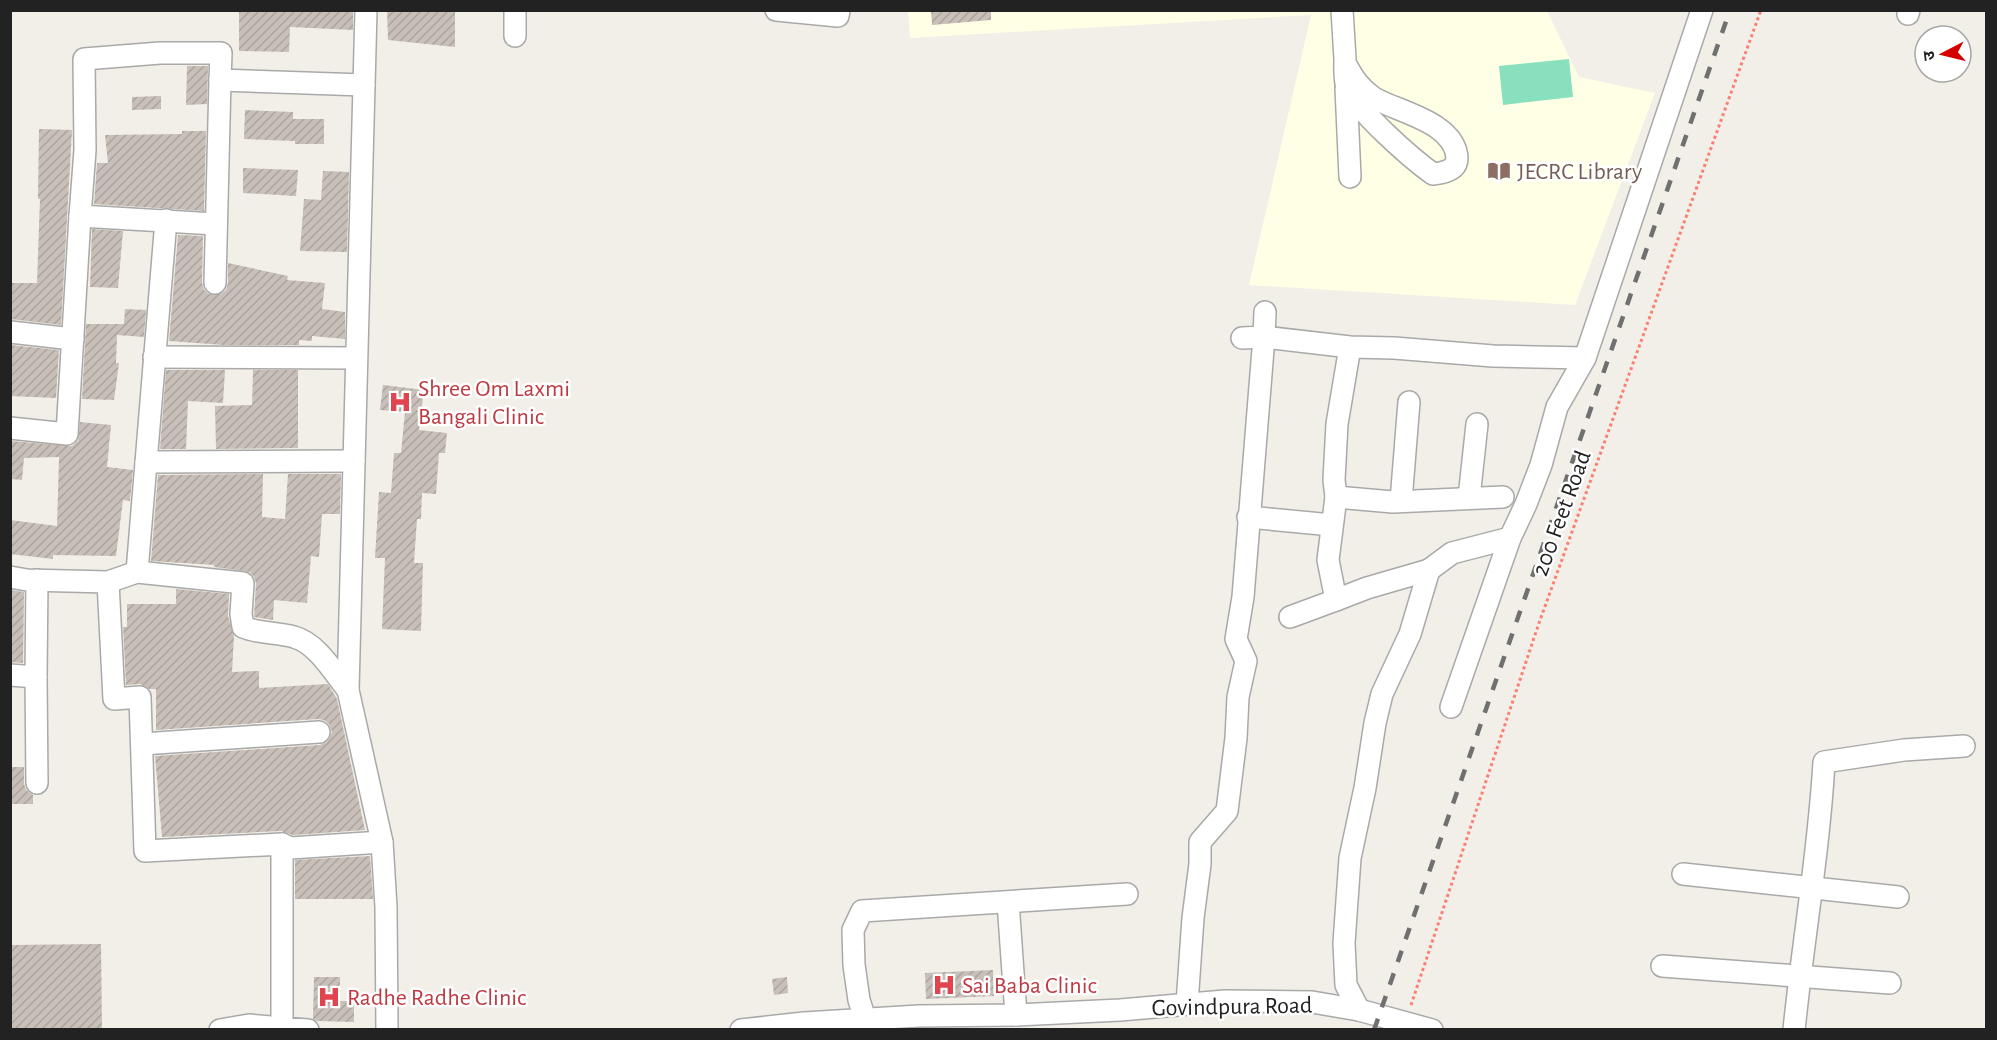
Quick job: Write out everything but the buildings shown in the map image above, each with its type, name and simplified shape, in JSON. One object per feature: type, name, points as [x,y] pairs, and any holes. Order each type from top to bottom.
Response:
[{"type":"street","points":[[366,10],[348,690],[382,842],[387,907],[387,1029]]},
{"type":"street","points":[[515,10],[515,36]]},
{"type":"street","points":[[776,10],[838,16],[838,10]]},
{"type":"street","points":[[1342,10],[1350,177]]},
{"type":"street","points":[[1451,707],[1510,538],[1541,465],[1557,407],[1585,358],[1702,10]]},
{"type":"street","points":[[10,428],[68,434],[85,150],[84,59],[160,53],[221,53],[215,283]]},
{"type":"street","points":[[1345,63],[1358,86],[1374,98],[1421,117],[1442,132],[1452,143],[1456,153],[1457,162],[1453,168],[1443,173],[1433,174],[1423,167],[1358,106],[1346,85]]},
{"type":"street","points":[[220,80],[364,85]]},
{"type":"street","points":[[80,216],[215,224]]},
{"type":"street","points":[[137,572],[166,220]]},
{"type":"street","points":[[1187,1004],[1200,842],[1227,812],[1238,697],[1246,661],[1236,639],[1243,597],[1248,517],[1255,466],[1265,312]]},
{"type":"street","points":[[10,332],[73,339]]},
{"type":"street","points":[[1242,338],[1264,337],[1350,347],[1493,356],[1585,358]]},
{"type":"street","points":[[1336,600],[1328,560],[1336,497],[1334,480],[1337,424],[1350,347]]},
{"type":"street","points":[[154,357],[356,358]]},
{"type":"street","points":[[1401,501],[1409,402]]},
{"type":"street","points":[[1469,498],[1477,424]]},
{"type":"street","points":[[146,462],[354,460]]},
{"type":"street","points":[[1336,497],[1401,501],[1503,497]]},
{"type":"street","points":[[1248,517],[1332,525]]},
{"type":"street","points":[[1290,617],[1429,570],[1452,553],[1510,538]]},
{"type":"street","points":[[1359,1010],[1346,985],[1344,944],[1350,858],[1382,694],[1410,633],[1429,570]]},
{"type":"street","points":[[10,576],[37,580],[108,582],[137,572],[243,583],[241,614],[243,627],[255,632],[296,637],[317,653],[348,690]]},
{"type":"street","points":[[37,580],[37,783]]},
{"type":"street","points":[[108,582],[114,699],[140,697],[145,851],[282,844],[290,848],[382,842]]},
{"type":"street","points":[[10,675],[36,677]]},
{"type":"street","points":[[142,744],[319,732]]},
{"type":"street","points":[[1794,1029],[1821,815],[1824,762],[1904,750],[1964,746]]},
{"type":"street","points":[[282,844],[282,1028]]},
{"type":"street","points":[[1683,874],[1898,897]]},
{"type":"street","points":[[865,1024],[854,965],[853,930],[862,911],[1127,894]]},
{"type":"street","points":[[1008,902],[1016,1015]]},
{"type":"street","points":[[1662,966],[1890,983]]},
{"type":"street","name":"Govindpura Road","points":[[742,1029],[865,1024],[919,1016],[1016,1015],[1131,1019],[1187,1004],[1225,1001],[1312,1002],[1359,1010],[1432,1029]]},
{"type":"street","points":[[220,1029],[249,1025],[308,1029]]},
{"type":"path","name":"200 Feet Road","points":[[1405,1022],[1539,623],[1761,10]]},
{"type":"shaded area","points":[[908,11],[1547,11],[1579,77],[1655,93],[1575,305],[1249,285],[1311,15],[910,38]]},
{"type":"green space","points":[[1569,59],[1573,97],[1503,105],[1499,66]]},
{"type":"railway","points":[[1374,1030],[1730,10]]},
{"type":"place","name":"JECRC Library","points":[[1499,171]]},
{"type":"place","name":"Shree Om Laxmi Bangali Clinic","points":[[400,402]]},
{"type":"place","name":"Sai Baba Clinic","points":[[944,985]]},
{"type":"place","name":"Radhe Radhe Clinic","points":[[329,997]]}]
